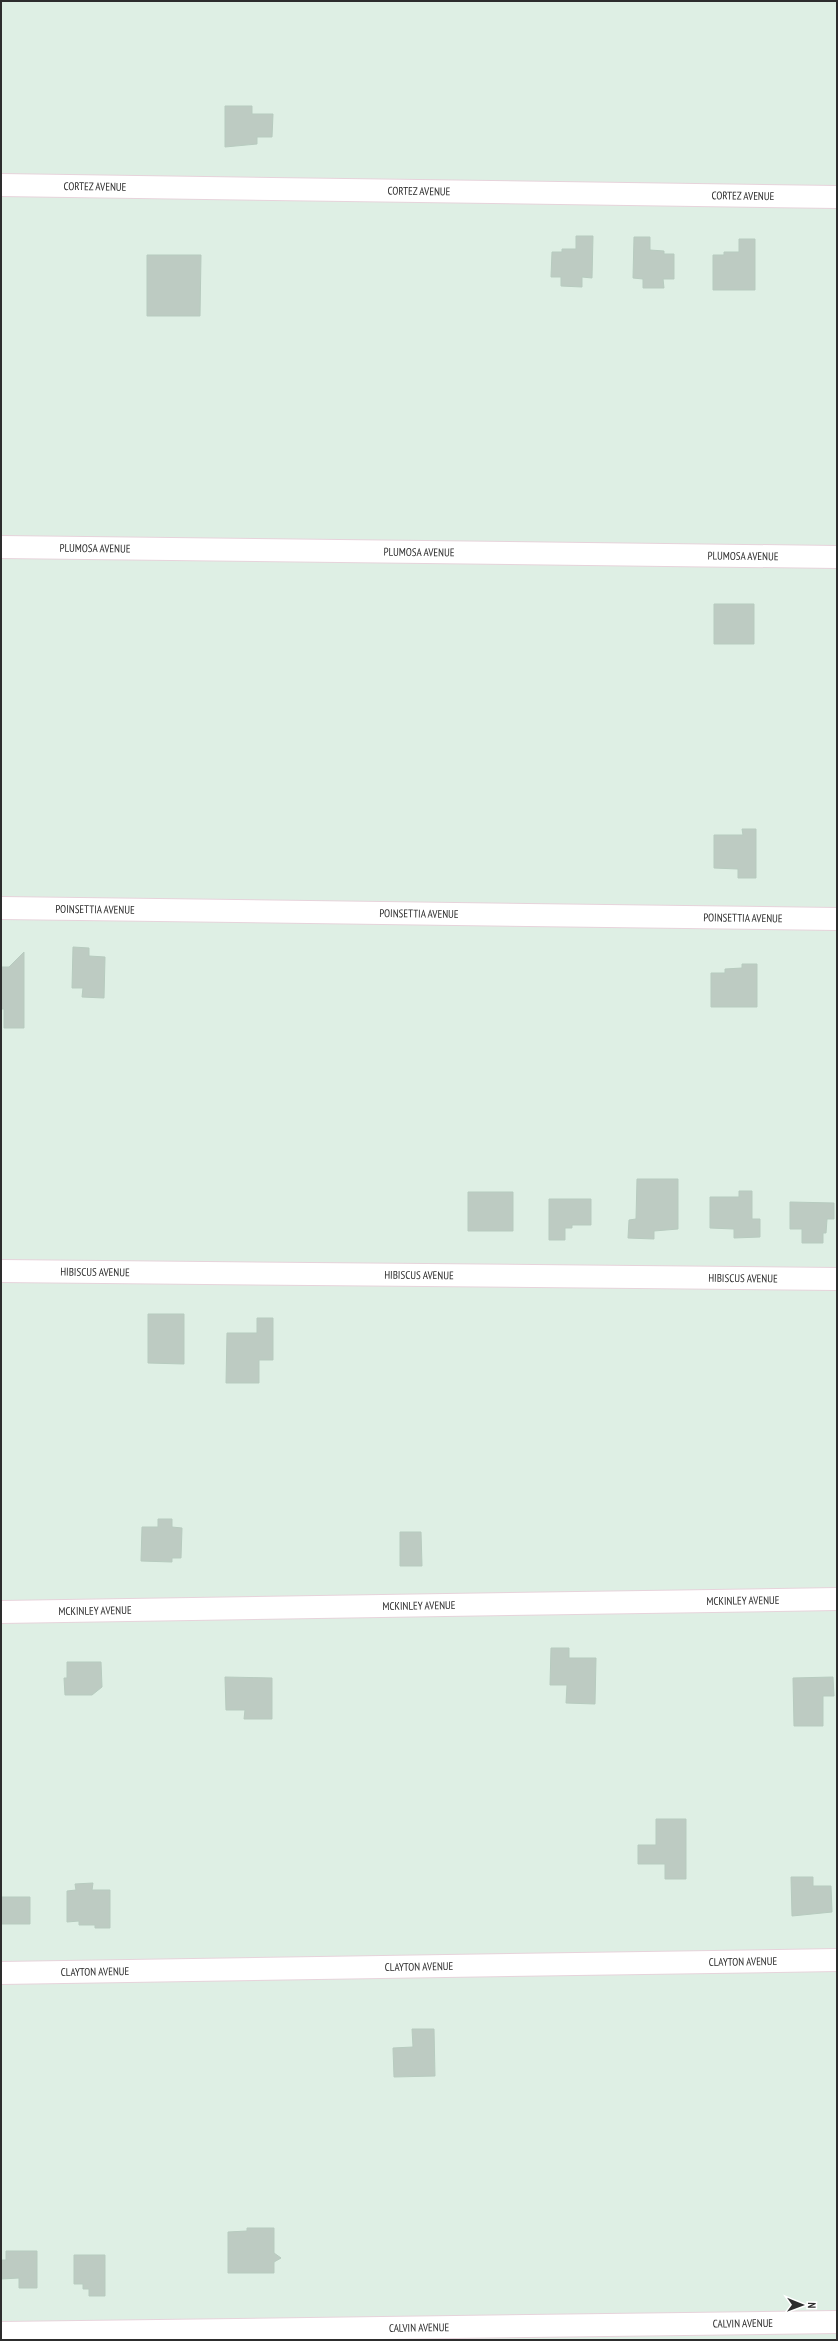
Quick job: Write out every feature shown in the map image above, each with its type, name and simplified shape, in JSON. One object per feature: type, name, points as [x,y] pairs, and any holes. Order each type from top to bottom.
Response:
[{"type":"street","name":"CORTEZ AVENUE","points":[[1,185],[837,197]]},
{"type":"street","name":"PLUMOSA AVENUE","points":[[1,547],[837,557]]},
{"type":"street","name":"POINSETTIA AVENUE","points":[[1,908],[837,919]]},
{"type":"street","name":"HIBISCUS AVENUE","points":[[1,1271],[837,1279]]},
{"type":"street","name":"MCKINLEY AVENUE","points":[[1,1612],[837,1599]]},
{"type":"street","name":"CLAYTON AVENUE","points":[[1,1973],[837,1960]]},
{"type":"street","name":"CALVIN AVENUE","points":[[1,2333],[837,2322]]},
{"type":"building","points":[[225,106],[252,106],[252,114],[273,114],[272,137],[257,137],[257,144],[225,147]]},
{"type":"building","points":[[576,236],[593,236],[592,278],[582,277],[582,287],[561,286],[561,277],[551,277],[552,252],[562,252],[562,249],[576,249]]},
{"type":"building","points":[[634,237],[650,237],[650,250],[664,251],[664,254],[674,254],[674,279],[663,279],[664,288],[643,288],[643,279],[633,278]]},
{"type":"building","points":[[739,239],[755,239],[755,290],[713,290],[713,255],[724,255],[724,252],[739,252]]},
{"type":"building","points":[[147,255],[201,255],[200,316],[147,316]]},
{"type":"building","points":[[714,604],[754,604],[754,644],[714,644]]},
{"type":"building","points":[[742,829],[756,829],[756,878],[738,878],[738,869],[714,868],[714,835],[743,835]]},
{"type":"building","points":[[73,947],[89,948],[89,956],[105,957],[104,998],[82,997],[83,988],[72,988]]},
{"type":"building","points":[[24,952],[24,1028],[4,1028],[4,1009],[1,1009],[1,967],[9,967]]},
{"type":"building","points":[[742,964],[757,964],[757,1007],[711,1007],[711,973],[725,973],[725,969],[742,968]]},
{"type":"building","points":[[637,1179],[678,1179],[678,1229],[654,1231],[654,1239],[628,1238],[629,1220],[636,1219]]},
{"type":"building","points":[[739,1191],[752,1191],[752,1219],[760,1219],[760,1237],[734,1238],[734,1229],[710,1228],[710,1197],[739,1197]]},
{"type":"building","points":[[468,1192],[513,1192],[513,1231],[468,1231]]},
{"type":"building","points":[[549,1199],[591,1199],[591,1225],[572,1225],[572,1228],[565,1228],[565,1240],[549,1240]]},
{"type":"building","points":[[790,1202],[834,1203],[834,1219],[827,1219],[826,1233],[823,1233],[823,1243],[802,1243],[802,1229],[790,1229]]},
{"type":"building","points":[[148,1314],[184,1314],[184,1364],[148,1363]]},
{"type":"building","points":[[257,1318],[273,1318],[273,1360],[259,1360],[259,1383],[226,1383],[227,1333],[257,1333]]},
{"type":"building","points":[[158,1519],[172,1519],[172,1527],[182,1528],[181,1558],[172,1558],[172,1562],[141,1561],[142,1527],[158,1527]]},
{"type":"building","points":[[400,1532],[421,1532],[422,1566],[400,1566]]},
{"type":"building","points":[[551,1648],[569,1648],[569,1658],[596,1658],[595,1704],[566,1703],[567,1685],[550,1685]]},
{"type":"building","points":[[67,1662],[101,1662],[102,1687],[92,1695],[65,1695],[64,1678],[67,1678]]},
{"type":"building","points":[[225,1677],[272,1678],[272,1719],[244,1719],[245,1710],[226,1710]]},
{"type":"building","points":[[833,1677],[834,1696],[823,1696],[823,1726],[794,1726],[793,1678]]},
{"type":"building","points":[[656,1819],[686,1819],[686,1879],[665,1879],[665,1864],[638,1864],[638,1845],[656,1845]]},
{"type":"building","points":[[791,1877],[813,1877],[813,1886],[831,1886],[832,1912],[792,1916]]},
{"type":"building","points":[[93,1883],[92,1890],[110,1890],[110,1928],[95,1928],[95,1925],[79,1925],[79,1921],[67,1922],[67,1891],[76,1890],[75,1884]]},
{"type":"building","points":[[1,1897],[30,1897],[30,1924],[1,1924]]},
{"type":"building","points":[[412,2029],[434,2029],[435,2076],[394,2077],[393,2048],[413,2047]]},
{"type":"building","points":[[247,2228],[274,2228],[274,2253],[281,2258],[274,2262],[274,2273],[228,2273],[228,2232],[247,2231]]},
{"type":"building","points":[[6,2251],[37,2251],[37,2288],[19,2288],[19,2278],[1,2279],[1,2260],[6,2260]]},
{"type":"building","points":[[74,2255],[105,2255],[105,2296],[89,2296],[89,2289],[83,2289],[83,2284],[74,2284]]}]
